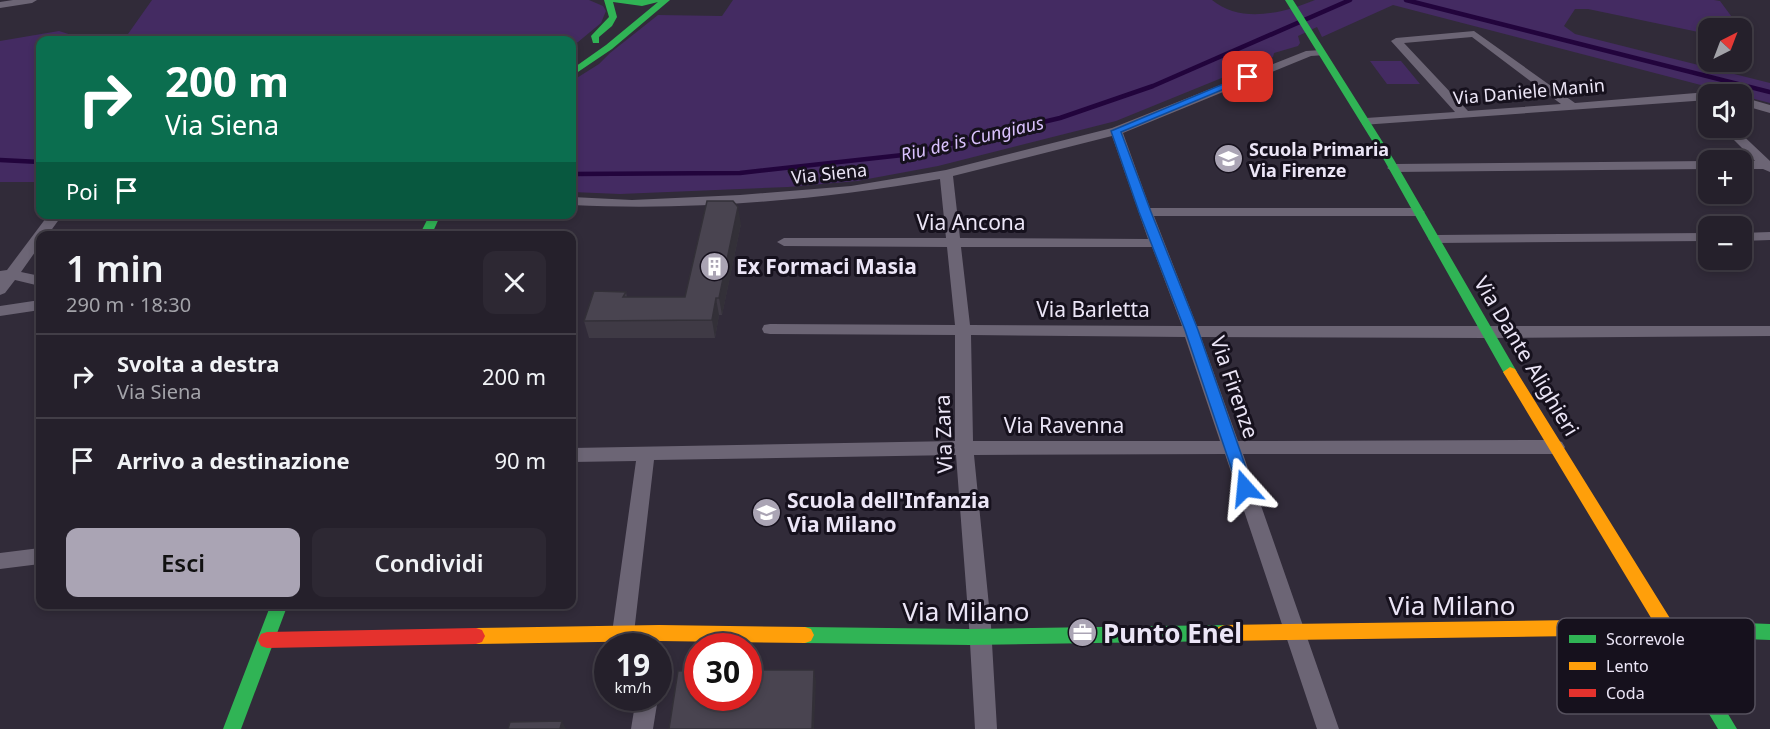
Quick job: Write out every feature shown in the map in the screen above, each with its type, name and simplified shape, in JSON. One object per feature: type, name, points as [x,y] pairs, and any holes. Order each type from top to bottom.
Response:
[{"type":"street","points":[[0,4],[32,0]]},
{"type":"street","points":[[596,41],[595,36],[613,18],[614,13],[608,0]]},
{"type":"street","points":[[614,0],[648,1]]},
{"type":"street","points":[[576,70],[666,0]]},
{"type":"street","points":[[576,57],[648,1]]},
{"type":"street","points":[[612,44],[611,38],[649,8],[648,1]]},
{"type":"street","name":"Via Dante Alighieri","points":[[1295,3],[1310,36],[1394,168],[1487,333],[1660,618]]},
{"type":"street","points":[[1464,114],[1396,41],[1474,34],[1572,106]]},
{"type":"street","name":"Via Siena","points":[[576,201],[632,204],[740,199],[851,190],[946,174],[1116,131],[1310,53],[1321,54]]},
{"type":"street","name":"Via Daniele Manin","points":[[1366,122],[1698,96]]},
{"type":"street","points":[[1752,104],[1770,109]]},
{"type":"street","name":"Via Firenze","points":[[1116,131],[1191,330],[1328,729]]},
{"type":"street","points":[[1739,138],[1769,166]]},
{"type":"street","points":[[1394,168],[1698,165]]},
{"type":"street","points":[[1752,165],[1769,166]]},
{"type":"street","name":"Via Zara","points":[[946,174],[963,330],[964,448],[981,637],[986,729]]},
{"type":"street","points":[[1145,212],[1418,212]]},
{"type":"street","points":[[42,231],[52,219]]},
{"type":"street","points":[[1752,237],[1770,236]]},
{"type":"street","points":[[1435,239],[1698,237]]},
{"type":"street","points":[[0,290],[6,274],[36,238]]},
{"type":"street","name":"Via Ancona","points":[[784,242],[1158,243]]},
{"type":"street","points":[[6,274],[36,280]]},
{"type":"street","points":[[0,311],[36,306]]},
{"type":"street","name":"Via Barletta","points":[[770,329],[1487,333],[1770,332]]},
{"type":"street","name":"Via Ravenna","points":[[576,455],[964,448],[1556,447]]},
{"type":"street","points":[[623,633],[646,455]]},
{"type":"street","points":[[0,561],[36,556]]},
{"type":"street","points":[[232,729],[278,609]]},
{"type":"street","name":"Via Milano","points":[[672,640],[1557,628]]},
{"type":"street","name":"Via Milano","points":[[1755,631],[1770,632]]},
{"type":"street","name":"Via Milano","points":[[267,640],[594,634]]},
{"type":"street","points":[[642,729],[645,711]]},
{"type":"street","name":"Via Dante Alighieri","points":[[1719,714],[1728,729]]},
{"type":"shaded area","points":[[152,0],[589,0],[603,6],[606,11],[601,23],[576,44],[576,36],[104,36],[128,34]]},
{"type":"shaded area","points":[[733,0],[1212,0],[1236,12],[1263,14],[1290,9],[1315,0],[1714,0],[1720,1],[1733,18],[1698,18],[1698,32],[1588,9],[1575,9],[1564,26],[1575,34],[1698,65],[1698,72],[1726,72],[1770,83],[1770,103],[1752,98],[1752,84],[1698,84],[1393,5],[1322,37],[1317,27],[1298,36],[1300,43],[1298,46],[1274,53],[1273,57],[1116,121],[938,166],[857,181],[788,187],[620,194],[576,192],[576,78],[599,64],[658,15],[722,16]]},
{"type":"shaded area","points":[[59,31],[75,36],[36,36],[36,182],[0,182],[0,41]]},
{"type":"shaded area","points":[[1370,61],[1401,61],[1420,84],[1387,84]]},
{"type":"building","points":[[707,201],[733,201],[738,207],[719,298],[716,298],[712,320],[584,321],[594,291],[626,292],[623,297],[685,297]]},
{"type":"building","points":[[762,670],[814,670],[812,729],[669,729],[678,671],[684,671],[684,711],[762,711]]},
{"type":"building","points":[[562,721],[560,729],[508,729],[510,722]]},
{"type":"waterway","name":"Riu de is Cungiaus","points":[[576,174],[740,173],[903,155],[1060,118],[1153,86],[1350,0]]},
{"type":"waterway","points":[[1406,0],[1770,92]]},
{"type":"waterway","name":"Riu de is Cungiaus","points":[[0,160],[36,162]]},
{"type":"traffic: fast","points":[[596,41],[595,36],[609,24],[613,17],[608,0]]},
{"type":"traffic: fast","points":[[614,0],[642,4],[657,0]]},
{"type":"traffic: fast","points":[[576,70],[609,47],[666,0]]},
{"type":"traffic: fast","points":[[1289,0],[1389,160],[1510,372]]},
{"type":"traffic: fast","points":[[428,231],[434,219]]},
{"type":"traffic: fast","points":[[232,729],[278,609]]},
{"type":"traffic: fast","points":[[1755,631],[1770,632]]},
{"type":"traffic: fast","points":[[805,635],[970,637],[1224,633]]},
{"type":"traffic: fast","points":[[1719,714],[1728,729]]},
{"type":"traffic: slow","points":[[1510,372],[1660,618]]},
{"type":"traffic: slow","points":[[1224,633],[1557,628]]},
{"type":"traffic: slow","points":[[476,636],[659,633],[805,635]]},
{"type":"traffic: jam","points":[[267,640],[476,636]]},
{"type":"place","name":"Scuola Primaria Via Firenze","points":[[1228,159]]},
{"type":"place","name":"Ex Formaci Masia","points":[[715,266]]},
{"type":"place","name":"Scuola dell'Infanzia Via Milano","points":[[766,512]]},
{"type":"place","name":"Punto Enel","points":[[1082,633]]},
{"type":"route","points":[[1245,488],[1191,330],[1116,131],[1248,77]]}]
